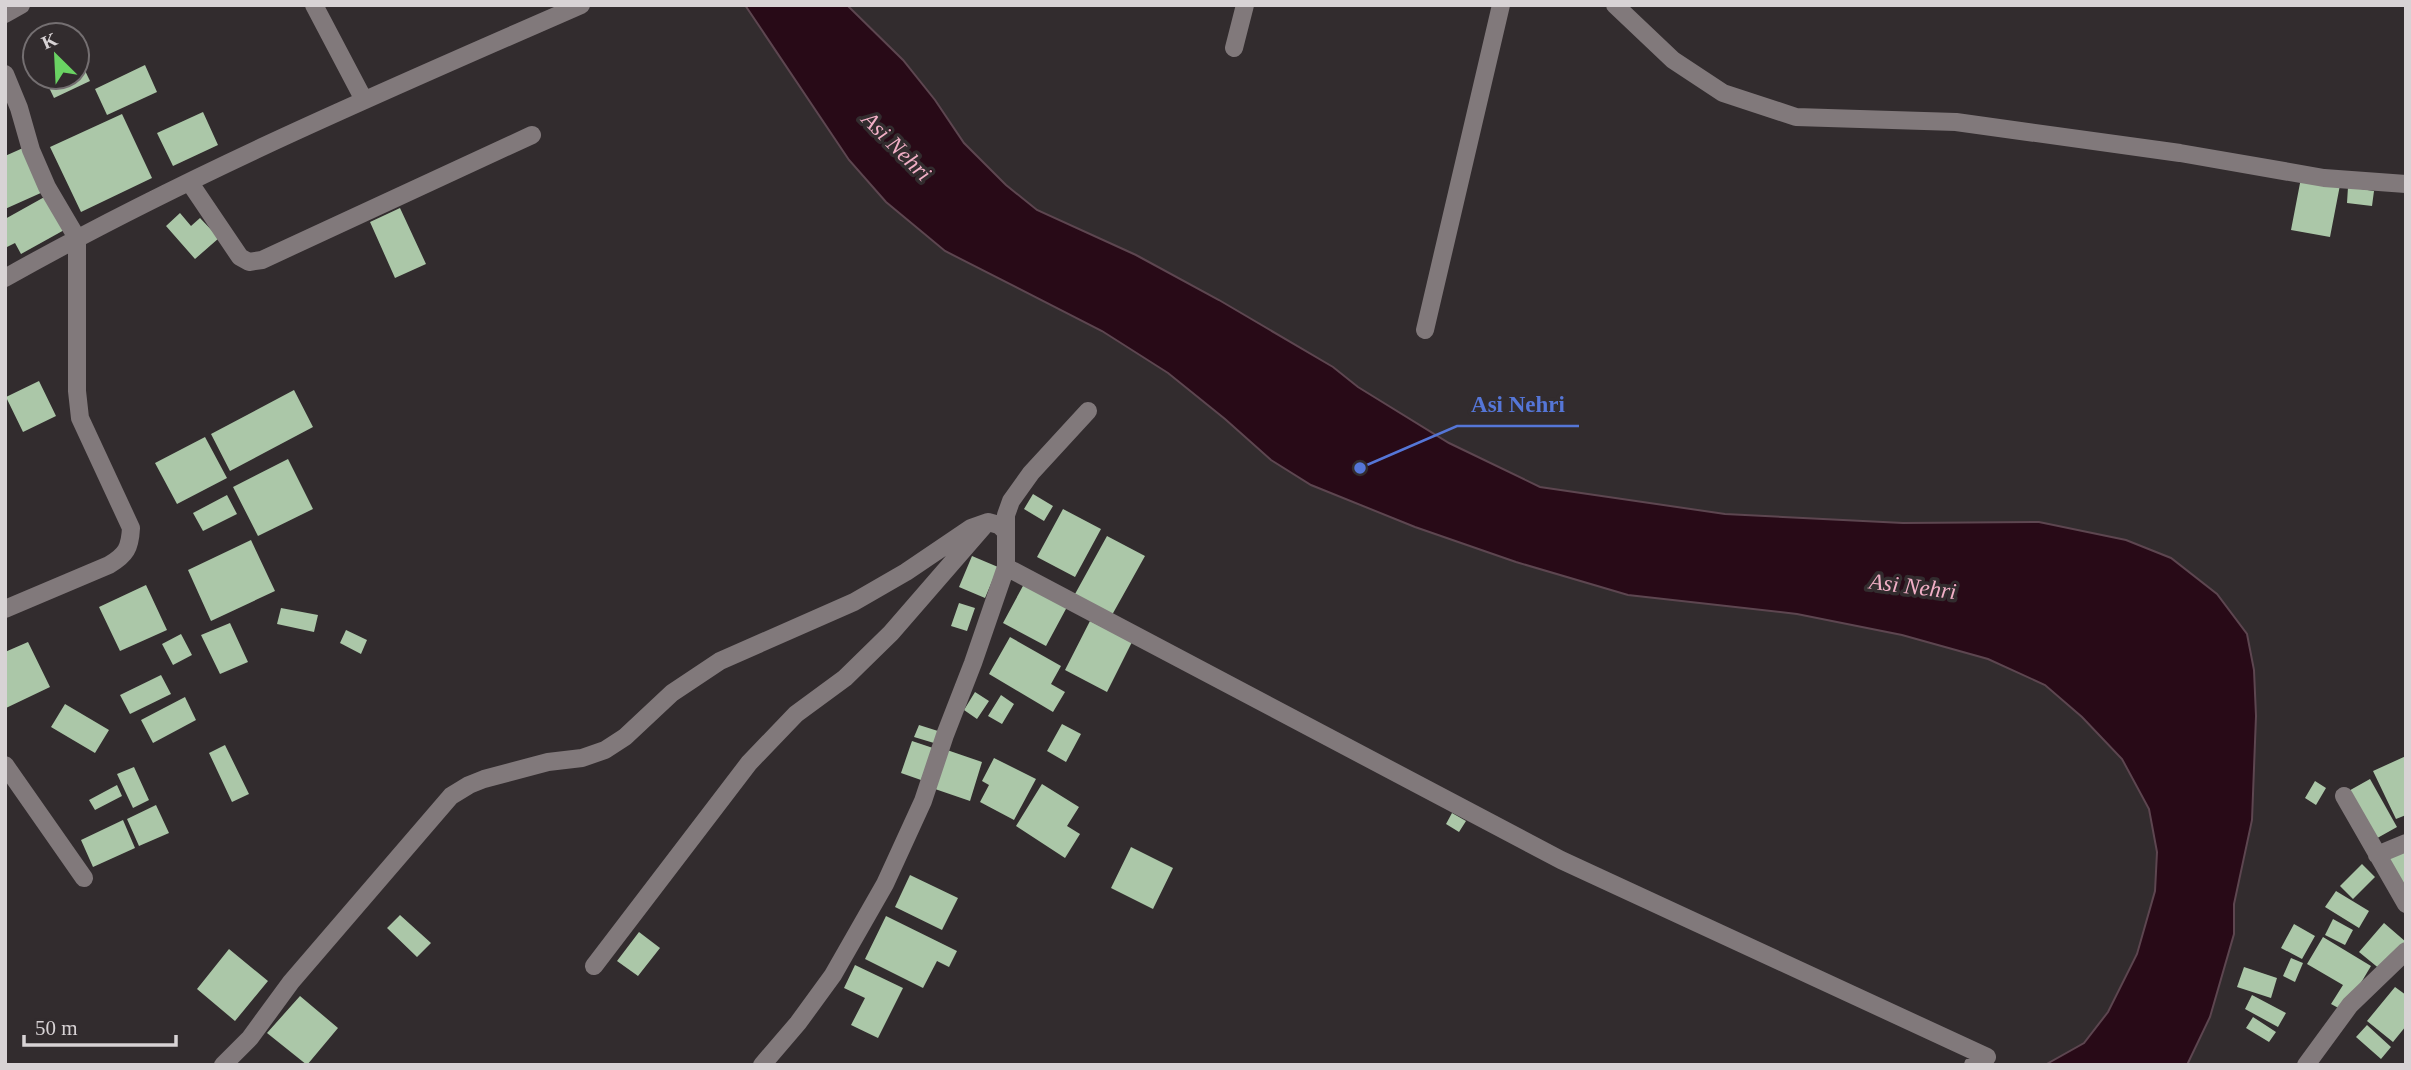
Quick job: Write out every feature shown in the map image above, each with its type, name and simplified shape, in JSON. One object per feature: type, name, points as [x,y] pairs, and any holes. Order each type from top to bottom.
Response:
[{"type":"street","points":[[5,14],[21,5]]},
{"type":"street","points":[[314,5],[364,100]]},
{"type":"street","points":[[5,278],[77,238],[364,100],[581,5]]},
{"type":"street","points":[[1234,48],[1245,5]]},
{"type":"street","points":[[1425,330],[1501,5]]},
{"type":"street","points":[[1615,5],[1673,60],[1723,93],[1796,117],[1956,122],[2180,153],[2324,178],[2406,184]]},
{"type":"street","points":[[5,74],[19,108],[31,150],[47,187],[77,238],[77,391],[80,418],[131,528],[130,545],[124,556],[109,565],[5,608]]},
{"type":"street","points":[[190,183],[240,257],[249,262],[262,260],[532,135]]},
{"type":"street","points":[[762,1065],[798,1023],[833,975],[885,884],[923,801],[1006,567],[1006,515],[1010,501],[1031,473],[1088,411]]},
{"type":"street","points":[[223,1065],[250,1038],[291,982],[451,796],[484,779],[548,762],[582,758],[605,750],[625,737],[672,692],[720,661],[854,602],[971,528],[988,522],[999,525],[1006,532]]},
{"type":"street","points":[[594,965],[749,763],[796,714],[845,678],[891,633],[988,522]]},
{"type":"street","points":[[1006,567],[1561,860],[1987,1057],[1973,1065]]},
{"type":"street","points":[[5,765],[84,878]]},
{"type":"street","points":[[2344,796],[2406,904]]},
{"type":"street","points":[[2377,855],[2406,843]]},
{"type":"street","points":[[2306,1065],[2350,1004],[2406,951]]},
{"type":"water","points":[[745,5],[847,5],[903,60],[964,143],[1006,185],[1037,210],[1136,255],[1219,300],[1333,367],[1358,387],[1449,443],[1540,487],[1725,514],[1903,523],[2039,522],[2126,540],[2171,558],[2217,594],[2247,634],[2254,670],[2256,716],[2252,820],[2234,904],[2234,934],[2210,1017],[2187,1065],[2045,1065],[2084,1043],[2108,1012],[2137,954],[2155,891],[2157,852],[2149,809],[2122,759],[2082,717],[2045,685],[1988,659],[1902,635],[1797,614],[1628,595],[1516,562],[1415,527],[1311,485],[1271,460],[1168,373],[1102,331],[945,251],[886,202],[849,160]]},
{"type":"building","points":[[145,65],[157,92],[107,115],[95,89]]},
{"type":"building","points":[[51,91],[69,91],[54,98]]},
{"type":"building","points":[[203,112],[218,145],[173,166],[157,133]]},
{"type":"building","points":[[122,114],[152,178],[81,212],[50,147]]},
{"type":"building","points":[[23,148],[43,192],[5,209],[5,156]]},
{"type":"building","points":[[2301,178],[2340,185],[2330,237],[2291,230]]},
{"type":"building","points":[[2348,187],[2374,191],[2372,206],[2347,203]]},
{"type":"building","points":[[48,195],[66,229],[21,254],[15,243],[7,247],[5,219]]},
{"type":"building","points":[[400,208],[426,264],[395,278],[370,222]]},
{"type":"building","points":[[180,213],[191,226],[200,218],[219,238],[195,259],[166,226]]},
{"type":"building","points":[[39,381],[56,416],[23,432],[6,397]]},
{"type":"building","points":[[294,390],[313,427],[230,471],[211,434]]},
{"type":"building","points":[[205,437],[227,478],[177,504],[155,463]]},
{"type":"building","points":[[288,459],[313,509],[258,536],[233,487]]},
{"type":"building","points":[[1033,494],[1053,506],[1044,521],[1024,509]]},
{"type":"building","points":[[227,495],[237,514],[203,531],[193,513]]},
{"type":"building","points":[[1063,509],[1101,529],[1075,577],[1037,557]]},
{"type":"building","points":[[1107,536],[1145,556],[1112,615],[1075,594]]},
{"type":"building","points":[[251,540],[275,591],[211,621],[188,570]]},
{"type":"building","points":[[972,556],[998,567],[985,598],[959,587]]},
{"type":"building","points":[[1024,584],[1067,607],[1046,646],[1003,623]]},
{"type":"building","points":[[146,585],[167,630],[120,651],[99,607]]},
{"type":"building","points":[[959,603],[975,608],[967,631],[951,626]]},
{"type":"building","points":[[281,608],[318,615],[314,632],[277,624]]},
{"type":"building","points":[[1090,621],[1132,642],[1107,692],[1065,670]]},
{"type":"building","points":[[230,623],[248,662],[220,674],[201,635]]},
{"type":"building","points":[[346,630],[367,640],[361,654],[340,643]]},
{"type":"building","points":[[181,634],[192,655],[173,665],[162,644]]},
{"type":"building","points":[[1010,637],[1061,666],[1051,684],[1065,692],[1053,712],[989,674]]},
{"type":"building","points":[[28,642],[50,687],[6,708],[5,652]]},
{"type":"building","points":[[161,675],[171,694],[130,714],[120,695]]},
{"type":"building","points":[[975,692],[989,701],[977,719],[964,710]]},
{"type":"building","points":[[1001,695],[1014,704],[1002,724],[988,716]]},
{"type":"building","points":[[185,697],[196,720],[153,743],[141,720]]},
{"type":"building","points":[[65,704],[109,730],[95,753],[51,727]]},
{"type":"building","points":[[1062,724],[1081,734],[1066,762],[1047,751]]},
{"type":"building","points":[[919,725],[938,731],[934,743],[914,737]]},
{"type":"building","points":[[912,741],[933,748],[921,780],[901,773]]},
{"type":"building","points":[[225,745],[249,794],[232,802],[209,753]]},
{"type":"building","points":[[947,750],[982,762],[970,801],[935,789]]},
{"type":"building","points":[[2406,756],[2406,815],[2396,819],[2373,771]]},
{"type":"building","points":[[994,758],[1036,779],[1014,820],[980,802],[989,785],[982,781]]},
{"type":"building","points":[[134,767],[149,800],[133,808],[117,774]]},
{"type":"building","points":[[2370,779],[2397,827],[2372,841],[2345,793]]},
{"type":"building","points":[[2315,781],[2326,788],[2316,805],[2305,798]]},
{"type":"building","points":[[1042,784],[1079,807],[1067,826],[1080,834],[1065,858],[1016,826]]},
{"type":"building","points":[[117,785],[122,796],[95,810],[89,800]]},
{"type":"building","points":[[156,805],[169,833],[139,846],[127,819]]},
{"type":"building","points":[[1452,813],[1466,821],[1459,832],[1446,824]]},
{"type":"building","points":[[123,820],[135,848],[93,867],[81,840]]},
{"type":"building","points":[[2406,846],[2406,889],[2383,857]]},
{"type":"building","points":[[1131,847],[1173,868],[1153,909],[1111,888]]},
{"type":"building","points":[[2362,864],[2375,877],[2353,899],[2340,886]]},
{"type":"building","points":[[910,875],[958,898],[942,930],[895,907]]},
{"type":"building","points":[[2336,891],[2369,911],[2359,928],[2325,907]]},
{"type":"building","points":[[400,915],[431,943],[417,957],[387,928]]},
{"type":"building","points":[[886,916],[957,951],[949,967],[937,961],[923,988],[865,959]]},
{"type":"building","points":[[2333,919],[2353,930],[2345,945],[2325,935]]},
{"type":"building","points":[[2384,923],[2406,942],[2381,970],[2359,952]]},
{"type":"building","points":[[2294,924],[2315,936],[2302,959],[2281,948]]},
{"type":"building","points":[[639,932],[660,948],[638,976],[617,961]]},
{"type":"building","points":[[2323,937],[2371,966],[2344,1011],[2331,1004],[2343,985],[2307,964]]},
{"type":"building","points":[[229,949],[268,981],[235,1021],[197,989]]},
{"type":"building","points":[[2291,958],[2303,963],[2295,982],[2283,976]]},
{"type":"building","points":[[855,965],[903,988],[878,1038],[851,1025],[865,998],[844,988]]},
{"type":"building","points":[[2244,967],[2277,978],[2271,998],[2237,987]]},
{"type":"building","points":[[2395,987],[2406,995],[2406,1026],[2393,1042],[2367,1021]]},
{"type":"building","points":[[2252,995],[2286,1013],[2278,1027],[2245,1009]]},
{"type":"building","points":[[300,996],[338,1028],[307,1065],[267,1033]]},
{"type":"building","points":[[2253,1017],[2276,1032],[2269,1042],[2246,1028]]},
{"type":"building","points":[[2367,1025],[2391,1047],[2381,1059],[2356,1037]]},
{"type":"place","name":"Asi Nehri","points":[[1360,468]]}]
